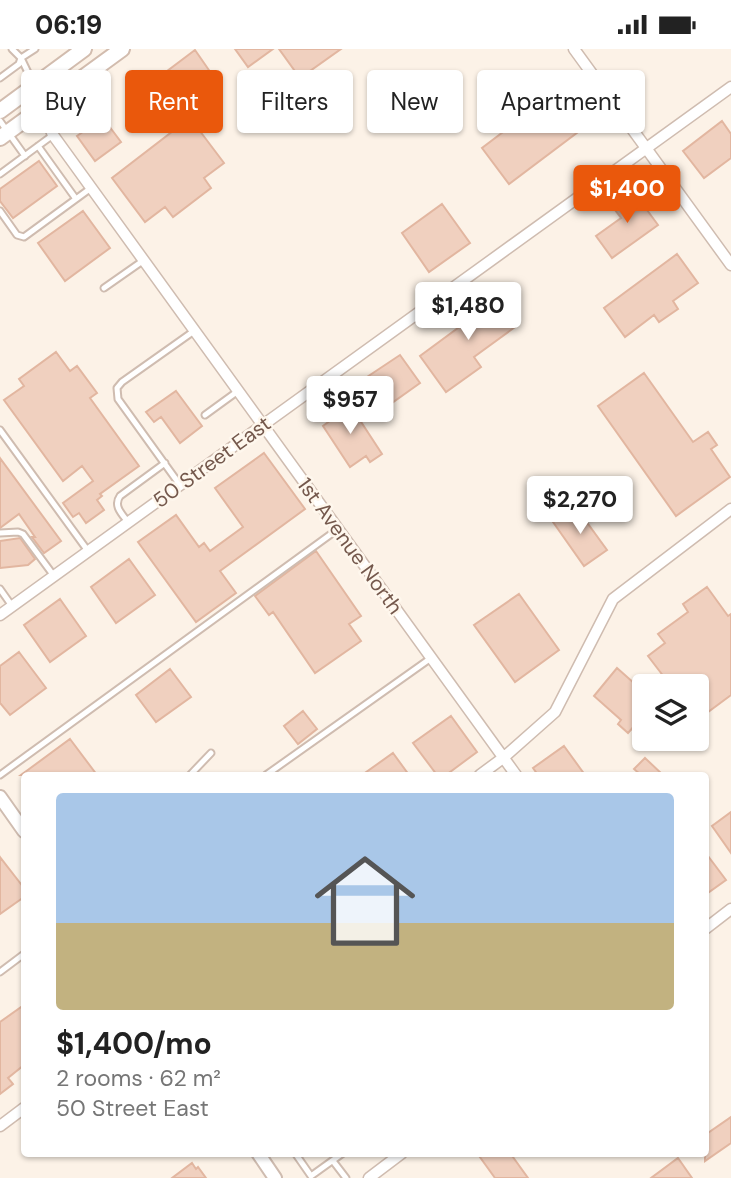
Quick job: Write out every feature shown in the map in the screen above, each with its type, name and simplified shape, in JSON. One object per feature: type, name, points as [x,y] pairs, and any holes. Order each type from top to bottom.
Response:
[{"type":"main road","points":[[55,70],[84,49]]},
{"type":"main road","points":[[94,70],[122,49]]},
{"type":"main road","points":[[0,111],[21,95]]},
{"type":"main road","points":[[3,131],[21,121]]},
{"type":"street","points":[[574,49],[731,265]]},
{"type":"street","name":"50 Street East","points":[[0,615],[731,87]]},
{"type":"street","name":"1st Avenue North","points":[[53,135],[514,772]]},
{"type":"street","points":[[484,772],[555,712],[613,599],[731,509]]},
{"type":"street","points":[[0,797],[21,827]]},
{"type":"street","points":[[709,926],[731,909]]},
{"type":"street","points":[[0,1126],[21,1110]]},
{"type":"street","points":[[260,1157],[275,1178]]},
{"type":"street","points":[[369,1178],[397,1157]]},
{"type":"lane","points":[[12,49],[21,58],[27,70]]},
{"type":"lane","points":[[0,78],[35,49]]},
{"type":"lane","points":[[3,131],[25,156]]},
{"type":"lane","points":[[0,174],[53,135]]},
{"type":"lane","points":[[38,146],[76,199]]},
{"type":"lane","points":[[0,211],[17,235],[23,237],[91,188]]},
{"type":"lane","points":[[104,288],[144,260]]},
{"type":"lane","points":[[180,485],[118,399],[117,388],[194,331]]},
{"type":"lane","points":[[205,415],[238,391]]},
{"type":"lane","points":[[0,431],[88,551]]},
{"type":"lane","points":[[128,522],[116,504],[117,500],[165,463]]},
{"type":"lane","points":[[0,775],[338,529]]},
{"type":"lane","points":[[0,533],[23,534],[54,576]]},
{"type":"lane","points":[[0,589],[12,606]]},
{"type":"lane","points":[[270,772],[431,658]]},
{"type":"lane","points":[[193,772],[211,754]]},
{"type":"lane","points":[[0,972],[21,956]]},
{"type":"lane","points":[[298,1157],[311,1177],[338,1157]]},
{"type":"lane","points":[[333,1161],[346,1178]]},
{"type":"building","points":[[235,49],[273,49],[248,67]]},
{"type":"building","points":[[279,49],[341,49],[311,70],[294,70]]},
{"type":"building","points":[[195,50],[209,70],[168,70]]},
{"type":"building","points":[[722,121],[731,134],[731,158],[704,178],[683,151]]},
{"type":"building","points":[[111,129],[121,142],[95,161],[77,136],[81,133],[111,133]]},
{"type":"building","points":[[170,133],[201,133],[224,163],[204,178],[211,188],[173,217],[165,207],[145,222],[112,178]]},
{"type":"building","points":[[502,133],[577,133],[509,184],[482,148]]},
{"type":"building","points":[[39,161],[57,186],[13,218],[0,201],[0,189]]},
{"type":"building","points":[[633,191],[658,225],[612,258],[596,236],[621,218],[612,206]]},
{"type":"building","points":[[442,204],[470,243],[429,272],[402,233]]},
{"type":"building","points":[[83,211],[110,248],[65,281],[38,243]]},
{"type":"building","points":[[677,254],[698,283],[673,301],[678,309],[659,322],[654,315],[625,337],[604,308]]},
{"type":"building","points":[[490,291],[515,327],[474,357],[481,367],[446,392],[420,356],[466,322],[459,313]]},
{"type":"building","points":[[56,352],[70,371],[77,366],[97,393],[90,398],[139,466],[100,494],[102,496],[97,500],[104,510],[86,523],[79,513],[73,517],[63,503],[93,481],[82,466],[63,481],[4,400],[24,386],[19,379]]},
{"type":"building","points":[[400,355],[420,383],[382,410],[361,381]]},
{"type":"building","points":[[644,373],[693,442],[708,432],[717,445],[711,449],[730,477],[676,516],[598,406]]},
{"type":"building","points":[[176,391],[202,426],[180,443],[161,417],[154,422],[146,412]]},
{"type":"building","points":[[336,404],[341,412],[350,405],[382,454],[370,462],[366,456],[350,467],[323,426],[331,420],[325,411]]},
{"type":"building","points":[[264,453],[305,509],[220,571],[236,593],[196,622],[138,542],[176,515],[199,547],[204,543],[210,551],[243,527],[215,488]]},
{"type":"building","points":[[0,458],[61,541],[44,553],[19,514],[0,528]]},
{"type":"building","points":[[575,506],[607,550],[584,566],[553,522]]},
{"type":"building","points":[[20,538],[35,559],[28,565],[0,568],[0,541]]},
{"type":"building","points":[[316,551],[361,616],[349,624],[361,641],[315,673],[273,612],[269,615],[255,596]]},
{"type":"building","points":[[129,559],[155,595],[116,623],[91,587]]},
{"type":"building","points":[[707,587],[728,616],[731,614],[731,695],[709,711],[709,674],[662,674],[648,656],[665,643],[658,634],[688,612],[683,604]]},
{"type":"building","points":[[519,594],[559,650],[515,682],[474,625]]},
{"type":"building","points":[[60,599],[86,636],[50,662],[24,625]]},
{"type":"building","points":[[19,652],[46,688],[10,715],[0,703],[0,666]]},
{"type":"building","points":[[617,668],[632,681],[632,728],[628,733],[618,724],[621,720],[594,696]]},
{"type":"building","points":[[170,669],[191,697],[156,722],[136,695]]},
{"type":"building","points":[[303,711],[317,729],[298,744],[284,726]]},
{"type":"building","points":[[451,716],[477,752],[450,772],[435,772],[413,743]]},
{"type":"building","points":[[70,739],[95,772],[25,772]]},
{"type":"building","points":[[564,746],[583,772],[536,772],[533,768]]},
{"type":"building","points":[[393,753],[407,772],[366,772]]},
{"type":"building","points":[[645,758],[660,772],[638,772],[634,769]]},
{"type":"building","points":[[731,812],[731,853],[712,826]]},
{"type":"building","points":[[0,857],[21,884],[21,899],[0,914]]},
{"type":"building","points":[[709,857],[726,880],[709,892]]},
{"type":"building","points":[[21,1007],[21,1067],[8,1078],[13,1084],[0,1094],[0,1022]]},
{"type":"building","points":[[731,1117],[731,1143],[705,1161],[705,1157],[709,1157],[709,1132]]},
{"type":"building","points":[[480,1157],[513,1157],[528,1178],[495,1178]]},
{"type":"building","points":[[678,1158],[692,1178],[651,1178]]},
{"type":"building","points":[[192,1163],[206,1178],[172,1178]]}]
